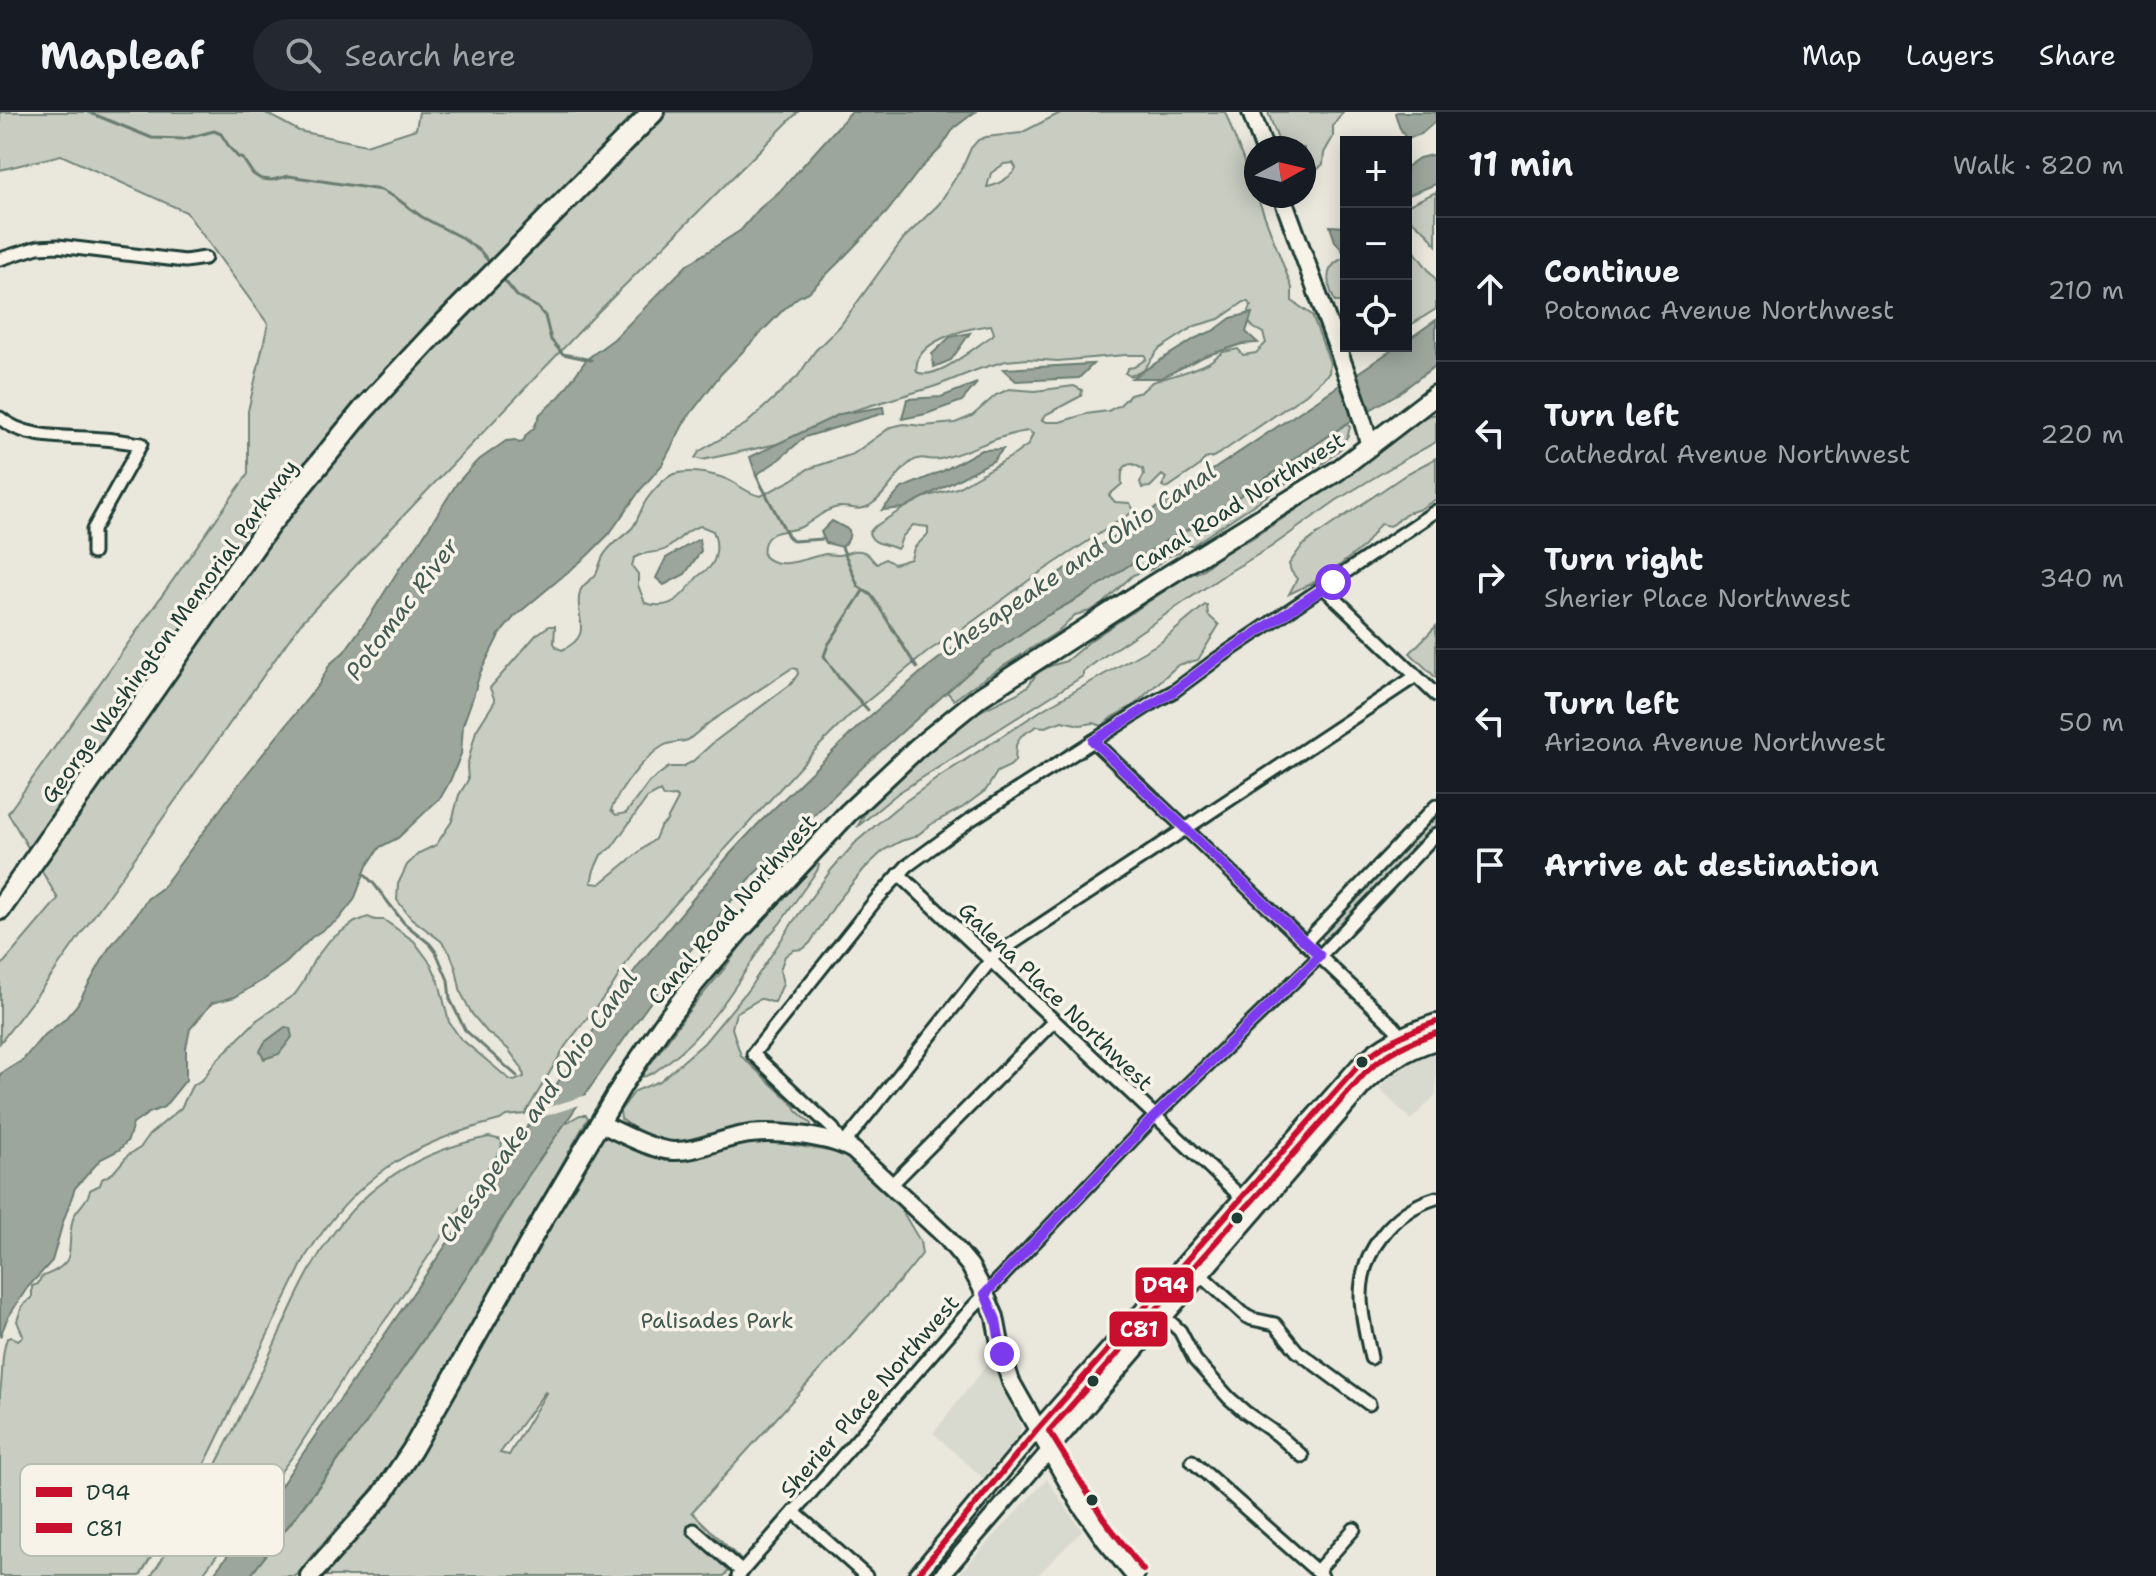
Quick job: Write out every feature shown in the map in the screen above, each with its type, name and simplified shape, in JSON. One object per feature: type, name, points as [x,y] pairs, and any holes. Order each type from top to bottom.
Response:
[{"type":"highway","name":"George Washington Memorial Parkway","points":[[556,201],[635,112]]},
{"type":"highway","name":"George Washington Memorial Parkway","points":[[0,888],[276,496],[350,404],[556,201],[653,112]]},
{"type":"highway","name":"George Washington Memorial Parkway","points":[[3,917],[27,872],[269,525],[429,329]]},
{"type":"highway","name":"Canal Road Northwest","points":[[310,1576],[382,1495],[412,1450],[599,1123],[648,1045],[717,957],[848,813],[967,706],[1014,673],[1337,471],[1368,438],[1436,395]]},
{"type":"main road","points":[[1251,112],[1260,136]]},
{"type":"main road","points":[[1286,208],[1368,438]]},
{"type":"main road","points":[[916,1576],[1037,1430],[1358,1066],[1378,1048],[1400,1035],[1436,1022]]},
{"type":"main road","points":[[941,1576],[1363,1087],[1384,1067],[1408,1052],[1436,1042]]},
{"type":"main road","points":[[599,1123],[657,1148],[675,1152],[763,1132],[808,1138],[853,1150],[958,1250],[974,1273],[996,1320],[1007,1371],[1037,1430],[1097,1529],[1135,1576]]},
{"type":"street","points":[[0,259],[38,247],[58,246],[185,261],[205,258]]},
{"type":"street","points":[[0,418],[8,425],[43,436],[141,444],[93,530],[93,553]]},
{"type":"street","points":[[1416,676],[1000,951],[843,1145],[833,1129],[753,1054],[899,874],[940,841],[1174,691],[1436,511]]},
{"type":"street","points":[[1324,588],[1436,695]]},
{"type":"street","points":[[1093,741],[1394,1027],[1408,1052]]},
{"type":"street","points":[[1305,943],[1436,806]]},
{"type":"street","name":"Sherier Place Northwest","points":[[740,1574],[985,1294],[1154,1117],[1320,956],[1436,834]]},
{"type":"street","name":"Galena Place Northwest","points":[[899,874],[1257,1212]]},
{"type":"street","points":[[891,1185],[1054,1021]]},
{"type":"street","points":[[1371,1358],[1361,1297],[1369,1259],[1382,1236],[1400,1217],[1436,1198]]},
{"type":"street","points":[[1202,1276],[1246,1316],[1275,1324],[1297,1351],[1369,1404]]},
{"type":"street","points":[[1165,1317],[1180,1331],[1195,1360],[1229,1398],[1302,1456]]},
{"type":"street","points":[[1192,1461],[1320,1574],[1354,1529]]},
{"type":"street","points":[[794,1512],[866,1576]]},
{"type":"street","points":[[694,1530],[740,1574]]},
{"type":"shaded area","points":[[1436,1054],[1436,1095],[1411,1120],[1379,1089],[1402,1067]]},
{"type":"shaded area","points":[[991,1360],[1021,1427],[1018,1438],[983,1478],[933,1433]]},
{"type":"shaded area","points":[[1047,1479],[1082,1531],[1037,1576],[957,1576]]},
{"type":"green space","points":[[0,112],[264,112],[299,131],[366,145],[416,129],[419,112],[798,112],[597,313],[300,624],[52,975],[0,1043],[0,967],[58,899],[8,813],[248,474],[248,411],[268,324],[186,212],[61,155],[0,170]]},
{"type":"green space","points":[[1062,112],[1225,112],[1244,162],[1244,208],[1262,208],[1292,288],[1292,301],[1312,315],[1330,363],[1329,373],[1306,394],[1222,452],[1205,459],[1167,488],[1162,486],[1166,478],[1162,475],[1150,487],[1142,488],[1143,469],[1133,464],[1126,466],[1122,484],[1109,495],[1115,502],[1130,503],[1134,511],[930,650],[849,716],[637,946],[611,988],[566,1045],[525,1114],[506,1116],[438,1140],[412,1152],[366,1184],[325,1228],[306,1256],[205,1464],[20,1464],[20,1556],[152,1556],[140,1576],[0,1576],[0,1392],[3,1358],[7,1338],[18,1340],[23,1336],[17,1321],[22,1306],[32,1297],[32,1286],[67,1260],[74,1216],[90,1190],[100,1185],[102,1179],[113,1173],[128,1155],[140,1148],[149,1135],[181,1108],[192,1086],[203,1079],[216,1061],[257,1020],[295,994],[314,960],[330,940],[355,922],[368,917],[384,920],[414,941],[431,964],[449,1022],[460,1038],[509,1079],[514,1081],[524,1077],[522,1068],[508,1049],[487,1032],[472,1014],[461,993],[450,953],[441,941],[411,918],[397,900],[398,884],[407,865],[419,853],[436,845],[452,821],[459,795],[468,780],[467,766],[476,731],[495,701],[490,688],[536,635],[549,626],[555,626],[554,643],[557,648],[562,650],[578,638],[581,631],[581,589],[596,574],[609,548],[633,527],[647,499],[659,485],[674,474],[696,472],[721,477],[761,496],[808,469],[853,454],[891,427],[955,423],[972,416],[996,395],[1009,389],[1035,391],[1074,386],[1082,390],[1081,396],[1045,415],[1042,420],[1060,422],[1108,411],[1152,382],[1208,363],[1223,352],[1238,349],[1243,355],[1256,353],[1266,343],[1263,333],[1246,319],[1251,306],[1244,302],[1219,319],[1195,326],[1158,350],[1143,371],[1130,376],[1125,373],[1128,368],[1146,359],[1145,355],[1006,361],[842,414],[777,444],[702,460],[695,458],[700,451],[746,424],[798,376],[815,351],[840,326],[904,238],[939,204],[978,140],[1021,133]],"holes":[[[1013,163],[1016,168],[1004,180],[987,187],[991,173],[1004,164]],[[991,325],[994,333],[944,368],[925,374],[917,372],[923,352],[943,338]],[[1028,431],[1033,434],[1028,445],[1014,455],[957,488],[918,499],[869,533],[877,542],[897,549],[902,537],[913,525],[928,527],[928,534],[914,548],[911,559],[894,564],[885,559],[877,564],[866,553],[857,551],[785,563],[770,561],[764,556],[765,543],[774,534],[801,527],[833,508],[861,509],[869,506],[915,460],[940,459],[1005,436]],[[701,526],[713,531],[716,550],[709,568],[674,601],[661,605],[645,603],[638,585],[638,574],[632,566],[634,558],[666,549],[687,532]],[[792,668],[797,669],[798,674],[791,684],[692,762],[682,767],[669,767],[649,782],[626,813],[616,815],[611,810],[626,784],[656,751],[666,744],[688,740]],[[660,791],[663,797],[676,796],[678,799],[655,839],[600,884],[591,883],[601,855],[612,847],[647,798]]]},
{"type":"green space","points":[[1268,112],[1343,112],[1333,126],[1333,137],[1324,153],[1323,164],[1316,171],[1316,136],[1277,136]]},
{"type":"green space","points":[[1436,192],[1436,245],[1412,220],[1412,203]]},
{"type":"green space","points":[[1412,248],[1436,280],[1436,309],[1412,324]]},
{"type":"green space","points":[[1339,261],[1340,302],[1335,302],[1328,275]]},
{"type":"green space","points":[[1436,414],[1436,442],[1337,500],[1271,547],[1227,573],[1100,659],[1083,672],[1083,676],[898,793],[857,827],[871,803],[958,725],[1018,693],[1028,686],[1038,672],[1066,661],[1091,640],[1187,576],[1201,571],[1229,548],[1249,540],[1352,472],[1406,427]]},
{"type":"green space","points":[[1346,424],[1350,427],[1341,448],[1324,463],[1298,475],[1193,545],[1184,545],[1179,553],[1169,556],[1152,569],[1133,575],[1102,604],[1075,615],[1057,632],[954,700],[946,691],[983,660],[1046,616],[1086,594],[1168,539],[1195,526]]},
{"type":"green space","points":[[1436,458],[1436,499],[1405,514],[1390,526],[1380,524],[1364,546],[1325,577],[1289,594],[1297,579],[1289,564],[1302,546],[1408,473]]},
{"type":"green space","points":[[1205,605],[1208,615],[1219,625],[1198,660],[1178,665],[1133,706],[1102,726],[1062,721],[1045,727],[1037,726],[1021,736],[1016,745],[1015,761],[997,772],[986,790],[915,837],[884,850],[864,869],[810,943],[785,956],[780,970],[783,984],[775,1002],[760,999],[736,1013],[732,1028],[741,1056],[795,1106],[811,1124],[811,1129],[760,1123],[666,1142],[642,1133],[621,1119],[620,1111],[635,1091],[660,1081],[704,1043],[748,990],[793,922],[857,841],[939,777],[1045,708],[1161,642]]},
{"type":"green space","points":[[1436,626],[1436,678],[1410,653]]},
{"type":"green space","points":[[1436,811],[1436,830],[1328,944],[1319,935]]},
{"type":"green space","points":[[816,864],[819,865],[817,871],[710,1021],[668,1062],[641,1077],[746,938]]},
{"type":"green space","points":[[580,1115],[588,1118],[401,1449],[369,1493],[296,1576],[250,1576],[265,1556],[284,1556],[284,1532],[334,1467],[431,1329],[564,1124]]},
{"type":"green space","points":[[489,1137],[502,1140],[501,1151],[284,1467],[284,1464],[216,1464],[310,1270],[345,1218],[362,1200],[399,1171],[442,1150]]},
{"type":"green space","name":"Palisades Park","points":[[602,1137],[666,1161],[694,1158],[747,1142],[769,1141],[835,1152],[853,1160],[898,1204],[920,1241],[922,1254],[692,1512],[740,1559],[724,1576],[318,1576],[499,1308],[569,1193],[583,1164]],"holes":[[[545,1392],[509,1455],[500,1453]]]},
{"type":"green space","points":[[164,1556],[216,1556],[201,1576],[151,1576]]},
{"type":"water","name":"Potomac River","points":[[851,112],[975,112],[954,128],[887,212],[842,259],[809,292],[783,310],[721,374],[685,421],[662,465],[609,534],[514,617],[499,635],[480,673],[463,725],[461,754],[441,797],[398,838],[380,847],[367,866],[354,900],[338,920],[312,937],[286,963],[261,981],[235,997],[212,1003],[190,1029],[186,1048],[186,1080],[164,1107],[133,1124],[128,1140],[119,1150],[101,1159],[75,1188],[52,1261],[27,1288],[7,1319],[0,1337],[0,1074],[23,1060],[42,1037],[77,1005],[109,948],[147,899],[162,888],[239,784],[319,684],[330,664],[344,652],[457,483],[476,462],[506,441],[523,442],[540,414],[560,396],[587,359],[614,339],[687,265],[741,230]]},
{"type":"water","points":[[1436,112],[1436,121],[1421,134],[1404,136],[1395,113]]},
{"type":"water","points":[[1436,154],[1436,184],[1412,194],[1412,163]]},
{"type":"water","points":[[1330,226],[1340,227],[1340,248]]},
{"type":"water","points":[[1252,313],[1246,332],[1258,343],[1242,344],[1205,356],[1161,378],[1132,378],[1231,318]]},
{"type":"water","points":[[1436,320],[1436,365],[1399,393],[1346,424],[1195,526],[1168,539],[1086,594],[1046,616],[983,660],[867,763],[753,875],[672,972],[528,1176],[469,1272],[364,1426],[284,1531],[284,1481],[637,967],[760,822],[862,723],[925,669],[1002,611],[1389,352],[1412,352],[1412,337]]},
{"type":"water","points":[[970,333],[951,360],[934,367],[932,354],[950,337]]},
{"type":"water","points":[[1093,364],[1079,378],[1016,381],[1003,369]]},
{"type":"water","points":[[977,383],[962,401],[902,419],[907,399],[941,397]]},
{"type":"water","points":[[883,407],[884,413],[805,437],[756,475],[750,457],[840,414]]},
{"type":"water","points":[[1003,449],[993,461],[904,508],[882,510],[902,488],[943,471],[981,450]]},
{"type":"water","points":[[832,521],[849,530],[850,535],[842,547],[826,543],[821,532]]},
{"type":"water","points":[[699,539],[701,551],[685,574],[664,585],[656,578],[666,558]]},
{"type":"water","points":[[285,1027],[290,1028],[292,1037],[279,1054],[264,1059],[260,1051],[265,1042]]},
{"type":"water","points":[[227,1556],[265,1556],[250,1576],[212,1576]]},
{"type":"pier","points":[[590,1094],[583,1104],[526,1122],[533,1112]]},
{"type":"waterway","points":[[88,112],[152,138],[184,139],[214,131],[221,134],[253,174],[261,179],[289,176],[381,190],[462,238],[491,264]]},
{"type":"waterway","points":[[501,276],[517,296],[537,307],[545,316],[551,340],[563,354],[591,360]]},
{"type":"waterway","points":[[756,475],[793,541],[823,539]]},
{"type":"waterway","points":[[842,547],[858,586],[871,595],[917,668]]},
{"type":"waterway","points":[[863,591],[824,656],[868,710]]},
{"type":"waterway","points":[[364,874],[404,923],[436,952],[448,980],[450,999],[465,1030],[517,1076]]},
{"type":"transit line","name":"D94","points":[[916,1576],[1037,1430],[1358,1066],[1395,1040],[1436,1022]]},
{"type":"transit line","name":"C81","points":[[1143,1570],[1103,1518],[1049,1431],[1365,1073],[1398,1049],[1436,1033]]},
{"type":"route","points":[[1002,1354],[996,1320],[985,1294],[1154,1117],[1320,956],[1093,741],[1174,691],[1333,582]]},
{"type":"water label","name":"Chesapeake and Ohio Canal","points":[[1078,560]]},
{"type":"water label","name":"Chesapeake and Ohio Canal","points":[[538,1106]]}]
